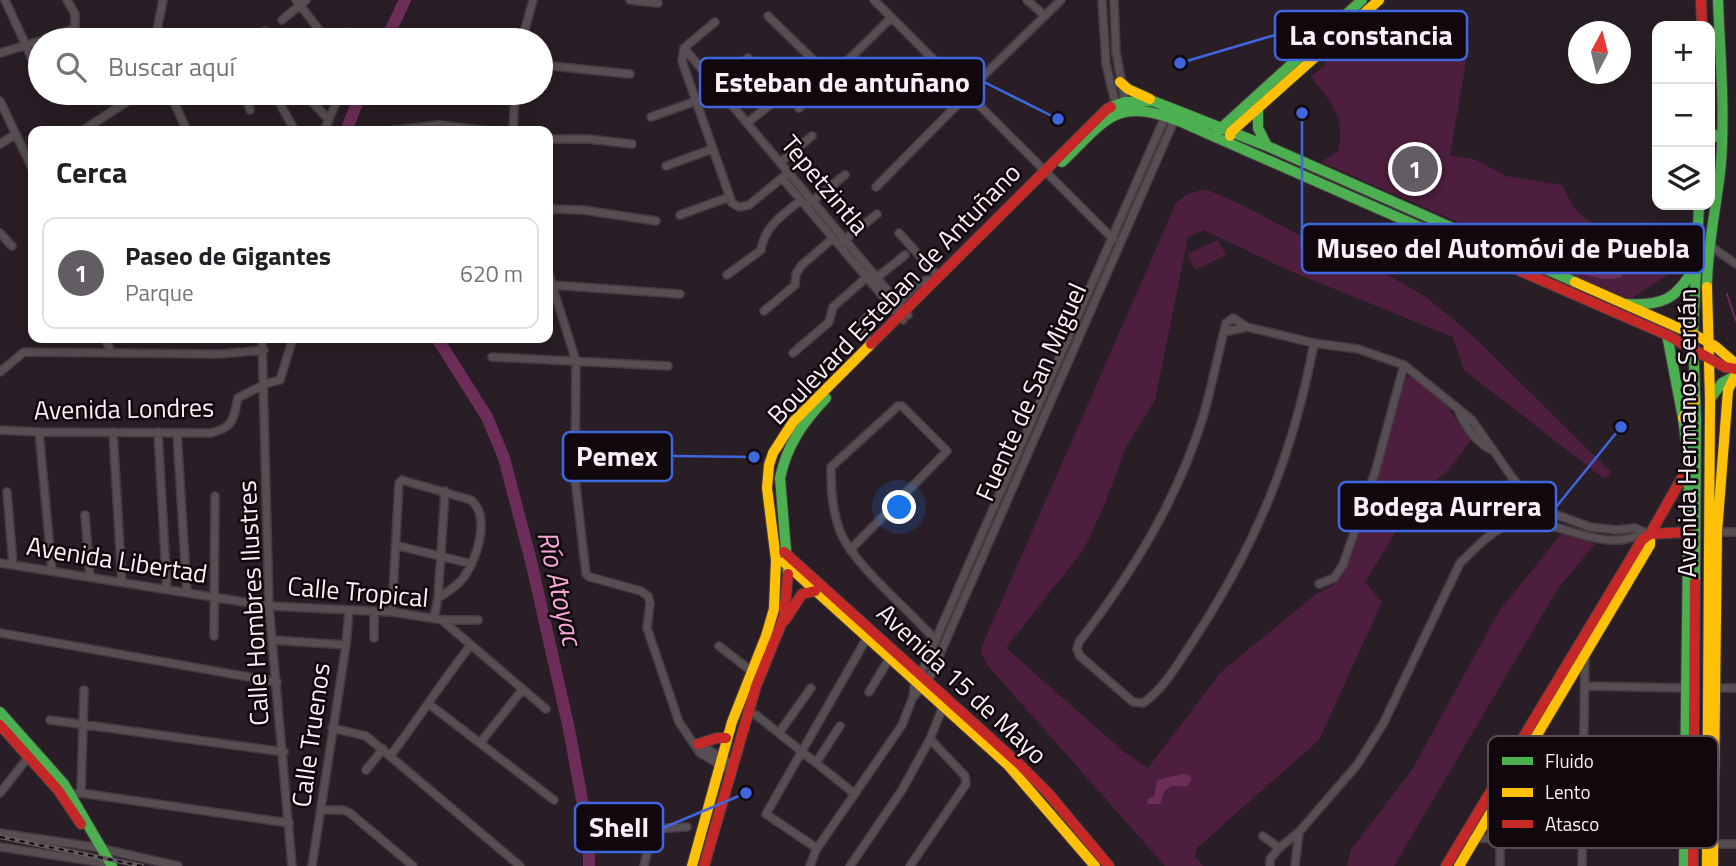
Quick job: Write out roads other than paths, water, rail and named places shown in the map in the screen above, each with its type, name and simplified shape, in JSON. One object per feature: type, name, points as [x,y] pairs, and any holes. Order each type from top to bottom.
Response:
[{"type":"main road","points":[[1230,137],[1259,107],[1354,22],[1363,0]]},
{"type":"main road","points":[[1217,132],[1341,19],[1379,0]]},
{"type":"main road","points":[[1701,0],[1702,21]]},
{"type":"main road","name":"Avenida Hermanos Serdán","points":[[1711,736],[1710,343],[1707,266],[1721,139],[1716,107],[1721,84],[1718,0]]},
{"type":"main road","points":[[1715,66],[1721,84]]},
{"type":"main road","points":[[1120,82],[1128,89],[1217,132],[1667,335],[1736,371]]},
{"type":"main road","points":[[1121,107],[1153,101]]},
{"type":"main road","points":[[1121,107],[1150,111],[1217,132]]},
{"type":"main road","name":"Boulevard Esteban de Antuñano","points":[[692,866],[726,738],[750,670],[772,620],[780,554],[780,478],[787,447],[800,424],[900,312],[1047,172],[1107,109],[1121,107]]},
{"type":"main road","points":[[1259,107],[1256,121],[1258,134],[1267,146]]},
{"type":"main road","points":[[1715,135],[1721,139]]},
{"type":"main road","points":[[1230,137],[1267,146],[1693,334],[1710,343],[1736,371]]},
{"type":"main road","name":"Boulevard Esteban de Antuñano","points":[[704,866],[730,767],[760,675],[783,624],[786,602],[780,554],[768,509],[767,474],[773,454],[793,422],[900,312],[1047,172]]},
{"type":"main road","name":"Avenida Hermanos Serdán","points":[[1694,736],[1693,334],[1699,210]]},
{"type":"main road","points":[[1627,304],[1649,306],[1670,299],[1686,285],[1697,258]]},
{"type":"main road","points":[[1667,335],[1684,418],[1689,466],[1685,736]]},
{"type":"main road","points":[[1710,399],[1736,371]]},
{"type":"main road","points":[[1714,736],[1716,688],[1712,668],[1717,529],[1728,390],[1736,371]]},
{"type":"main road","points":[[1684,418],[1695,400]]},
{"type":"main road","points":[[1524,736],[1689,466]]},
{"type":"main road","points":[[1709,518],[1717,529]]},
{"type":"main road","points":[[1647,533],[1688,533]]},
{"type":"main road","points":[[1536,736],[1650,545],[1647,533]]},
{"type":"main road","name":"Avenida 15 de Mayo","points":[[780,554],[815,591],[889,659],[922,681]]},
{"type":"main road","name":"Avenida 15 de Mayo","points":[[780,554],[872,629],[922,681],[1026,770],[1109,866]]},
{"type":"main road","points":[[1687,584],[1694,617]]},
{"type":"main road","points":[[783,624],[802,593],[815,591]]},
{"type":"main road","points":[[1686,646],[1694,634]]},
{"type":"main road","name":"Avenida 15 de Mayo","points":[[945,702],[1008,765],[1095,866]]},
{"type":"main road","points":[[0,712],[72,795],[108,865]]},
{"type":"main road","points":[[0,725],[32,752]]},
{"type":"main road","points":[[695,741],[726,738]]},
{"type":"main road","points":[[1446,866],[1488,796]]},
{"type":"main road","points":[[1459,866],[1488,817]]},
{"type":"main road","points":[[1684,848],[1684,866]]},
{"type":"main road","name":"Avenida Hermanos Serdán","points":[[1693,848],[1693,866]]},
{"type":"main road","name":"Avenida Hermanos Serdán","points":[[1706,866],[1709,848]]},
{"type":"main road","points":[[1711,848],[1713,866]]},
{"type":"street","points":[[0,53],[28,45],[5,0]]},
{"type":"street","points":[[67,0],[75,14],[73,28]]},
{"type":"street","points":[[157,28],[163,0]]},
{"type":"street","points":[[525,28],[533,0]]},
{"type":"street","points":[[630,0],[658,3]]},
{"type":"street","points":[[874,0],[961,87],[972,87],[1061,0]]},
{"type":"street","points":[[1027,0],[1045,16]]},
{"type":"street","points":[[1102,0],[1106,64],[1121,107]]},
{"type":"street","points":[[1114,0],[1121,107]]},
{"type":"street","points":[[282,20],[301,2],[319,28]]},
{"type":"street","points":[[768,16],[831,77]]},
{"type":"street","points":[[799,108],[891,18]]},
{"type":"street","points":[[715,22],[684,48],[682,61],[729,197],[732,203],[745,207],[785,175]]},
{"type":"street","name":"Tepetzintla","points":[[684,48],[780,163],[785,175],[806,202],[900,312]]},
{"type":"street","points":[[715,85],[748,58]]},
{"type":"street","points":[[553,66],[630,74]]},
{"type":"street","points":[[961,87],[959,91],[962,100]]},
{"type":"street","points":[[972,87],[973,99]]},
{"type":"street","points":[[747,123],[780,97]]},
{"type":"street","points":[[962,100],[967,102],[973,99]]},
{"type":"street","points":[[973,99],[1119,244]]},
{"type":"street","points":[[876,187],[962,100]]},
{"type":"street","points":[[651,117],[695,102]]},
{"type":"street","points":[[1,105],[28,158]]},
{"type":"street","points":[[90,126],[122,105]]},
{"type":"street","points":[[175,105],[185,126]]},
{"type":"street","points":[[249,105],[250,110]]},
{"type":"street","points":[[281,105],[292,126]]},
{"type":"street","points":[[315,105],[329,120]]},
{"type":"street","points":[[326,126],[335,105]]},
{"type":"street","points":[[513,126],[514,105]]},
{"type":"street","name":"Fuente de San Miguel","points":[[922,681],[935,639],[1112,238],[1169,119]]},
{"type":"street","name":"Fuente de San Miguel","points":[[922,681],[942,649],[1119,244],[1169,119]]},
{"type":"street","points":[[0,144],[16,134]]},
{"type":"street","points":[[780,163],[812,136]]},
{"type":"street","points":[[553,139],[588,139],[632,144]]},
{"type":"street","points":[[666,166],[712,149]]},
{"type":"street","points":[[727,275],[761,250],[763,235],[770,226],[845,175]]},
{"type":"street","points":[[680,215],[729,197]]},
{"type":"street","points":[[553,209],[656,220]]},
{"type":"street","points":[[764,311],[795,285],[796,274],[801,267],[877,214]]},
{"type":"street","points":[[0,233],[12,246]]},
{"type":"street","points":[[899,233],[936,278]]},
{"type":"street","points":[[1709,245],[1736,264]]},
{"type":"street","points":[[793,353],[829,322],[833,307],[905,255]]},
{"type":"street","points":[[553,285],[680,294]]},
{"type":"street","points":[[553,294],[576,361],[578,397],[575,478],[586,574],[641,591],[648,597],[650,603],[647,628],[650,641],[679,722],[695,741],[719,762],[730,767]]},
{"type":"street","points":[[872,343],[862,331],[862,323],[867,317],[900,312]]},
{"type":"street","points":[[1314,343],[1307,384],[1290,445],[1257,529],[1224,592],[1180,660],[1153,697],[1143,703],[1133,702],[1080,656],[1077,649],[1079,642],[1143,552],[1168,506],[1203,417],[1226,323],[1233,318],[1247,327],[1314,343],[1358,349],[1404,365],[1458,409],[1466,425],[1484,447],[1492,450],[1528,496],[1549,512],[1573,523],[1604,529],[1635,528],[1647,533]]},
{"type":"street","points":[[107,343],[111,352]]},
{"type":"street","name":"Calle Hombres Ilustres","points":[[263,343],[269,606],[292,866]]},
{"type":"street","points":[[265,384],[280,380],[291,343]]},
{"type":"street","points":[[0,372],[24,352],[219,354],[264,350]]},
{"type":"street","points":[[492,357],[668,366]]},
{"type":"street","points":[[1319,584],[1334,578],[1343,565],[1376,469],[1404,365]]},
{"type":"street","name":"Avenida Londres","points":[[0,430],[211,433],[226,429],[233,420],[237,398],[265,384]]},
{"type":"street","points":[[850,550],[947,451],[902,406],[898,406],[831,467],[831,499],[840,531],[850,550],[942,649]]},
{"type":"street","points":[[39,432],[52,571]]},
{"type":"street","points":[[113,432],[122,582]]},
{"type":"street","points":[[158,432],[167,590]]},
{"type":"street","points":[[177,433],[187,593]]},
{"type":"street","points":[[392,612],[402,480],[445,491],[471,500],[479,506],[480,539],[472,564],[454,588],[438,598]]},
{"type":"street","points":[[438,619],[445,491]]},
{"type":"street","points":[[7,492],[13,565]]},
{"type":"street","points":[[214,636],[215,496]]},
{"type":"street","points":[[1521,522],[1522,509],[1528,496]]},
{"type":"street","points":[[85,515],[90,577]]},
{"type":"street","points":[[1270,866],[1270,859],[1279,848],[1299,832],[1357,765],[1383,724],[1460,563],[1497,531],[1521,522],[1605,539],[1634,538],[1647,533]]},
{"type":"street","points":[[1717,529],[1736,532]]},
{"type":"street","points":[[395,545],[472,564]]},
{"type":"street","name":"Avenida Libertad","points":[[0,563],[269,606]]},
{"type":"street","name":"Calle Tropical","points":[[269,606],[392,612],[438,619],[478,620]]},
{"type":"street","name":"Calle Truenos","points":[[312,866],[349,611]]},
{"type":"street","points":[[374,612],[374,638]]},
{"type":"street","name":"Calle Tropical","points":[[438,619],[546,709]]},
{"type":"street","points":[[812,845],[766,814],[800,750],[872,629]]},
{"type":"street","points":[[0,633],[277,682]]},
{"type":"street","points":[[272,640],[346,645]]},
{"type":"street","points":[[391,755],[429,704],[433,693],[470,646]]},
{"type":"street","points":[[719,646],[750,670]]},
{"type":"street","points":[[1584,736],[1585,654]]},
{"type":"street","points":[[869,692],[889,659]]},
{"type":"street","points":[[810,866],[816,850],[902,725],[922,681]]},
{"type":"street","points":[[1585,686],[1686,688]]},
{"type":"street","points":[[779,733],[811,688]]},
{"type":"street","points":[[1716,688],[1736,688]]},
{"type":"street","points":[[84,690],[72,795],[289,823]]},
{"type":"street","points":[[480,743],[522,690]]},
{"type":"street","points":[[850,866],[902,790],[930,739],[945,702]]},
{"type":"street","points":[[429,704],[554,800]]},
{"type":"street","points":[[756,715],[855,794]]},
{"type":"street","points":[[50,720],[82,722],[284,752]]},
{"type":"street","points":[[816,763],[840,726]]},
{"type":"street","points":[[332,728],[366,736],[520,866]]},
{"type":"street","points":[[910,866],[966,784],[965,776],[930,739]]},
{"type":"street","points":[[366,770],[383,749]]},
{"type":"street","points":[[0,793],[32,752]]},
{"type":"street","points":[[321,810],[343,810],[350,813],[414,866]]},
{"type":"street","points":[[644,866],[652,829],[687,827]]},
{"type":"street","points":[[1295,866],[1299,832]]},
{"type":"street","points":[[0,833],[97,847],[178,866]]},
{"type":"street","points":[[1263,836],[1279,848]]},
{"type":"street","points":[[1464,836],[1488,839]]},
{"type":"street","points":[[1718,844],[1736,844]]},
{"type":"street","points":[[0,848],[108,865]]},
{"type":"street","points":[[1500,848],[1500,866]]},
{"type":"street","points":[[1583,848],[1583,866]]},
{"type":"waterway","name":"Río Atoyac","points":[[392,28],[405,0]]},
{"type":"waterway","points":[[1364,23],[1391,34],[1427,29]]},
{"type":"waterway","name":"Río Atoyac","points":[[348,126],[356,105]]},
{"type":"waterway","points":[[1727,294],[1736,321]]},
{"type":"waterway","name":"Río Atoyac","points":[[440,343],[487,417],[504,458],[531,561],[569,729],[589,838],[589,866]]},
{"type":"railway","points":[[0,837],[142,866]]},
{"type":"place","name":"La constancia","points":[[1180,63]]},
{"type":"place","name":"Museo del Automóvi de Puebla","points":[[1302,113]]},
{"type":"place","name":"Esteban de antuñano","points":[[1058,119]]},
{"type":"place","name":"Paseo de Gigantes","points":[[1415,169]]},
{"type":"place","name":"Bodega Aurrera","points":[[1621,427]]},
{"type":"place","name":"Pemex","points":[[754,457]]},
{"type":"place","name":"Shell","points":[[746,793]]}]
